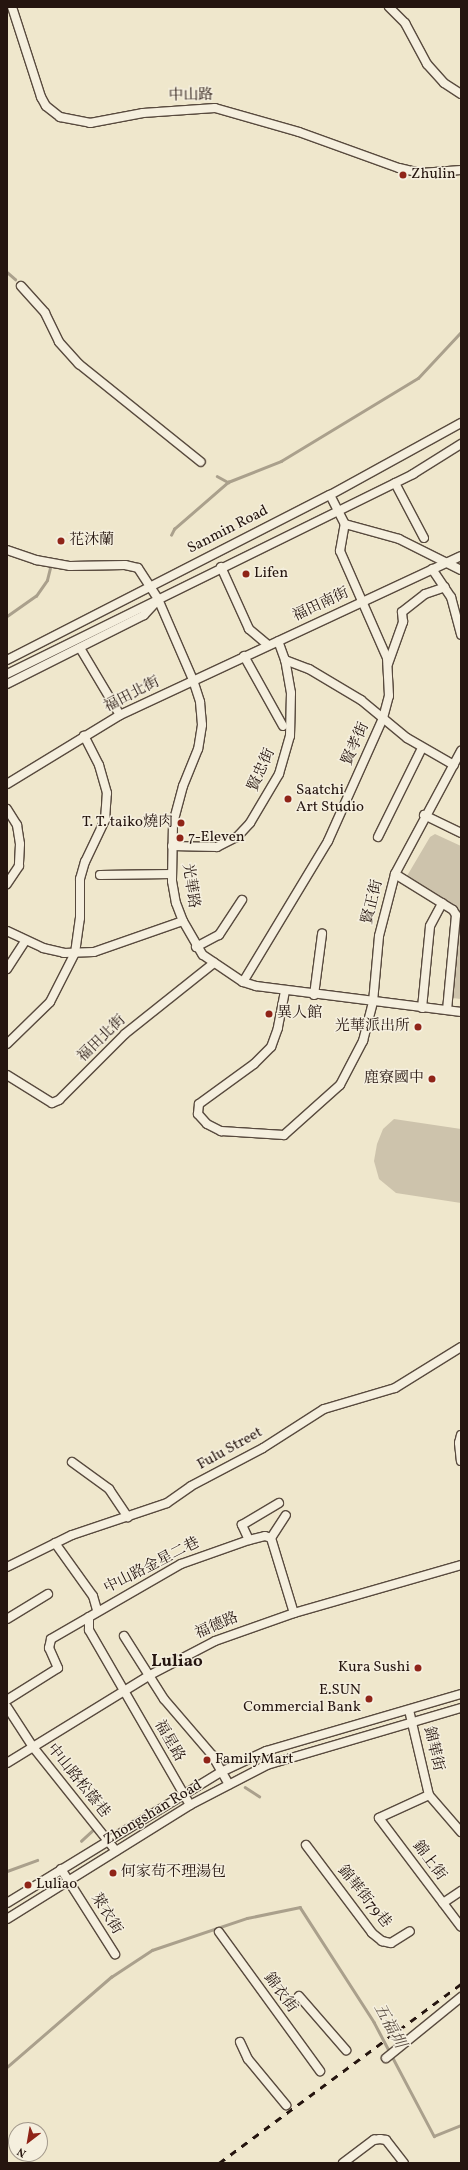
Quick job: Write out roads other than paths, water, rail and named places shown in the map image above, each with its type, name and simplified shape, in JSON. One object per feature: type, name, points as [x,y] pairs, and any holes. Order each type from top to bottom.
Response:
[{"type":"street","name":"中山路","points":[[12,7],[41,97],[46,106],[60,118],[90,123],[143,113],[214,108],[299,132],[399,168],[421,173],[461,170]]},
{"type":"street","points":[[390,7],[405,24],[427,64],[444,83],[461,94]]},
{"type":"street","points":[[21,286],[45,312],[59,342],[79,364],[201,462]]},
{"type":"street","name":"Sanmin Road","points":[[7,660],[330,494],[461,423]]},
{"type":"street","name":"Sanmin Road","points":[[7,674],[221,567],[395,483],[461,444]]},
{"type":"street","points":[[395,483],[424,538]]},
{"type":"street","points":[[330,494],[346,524],[399,539],[461,570]]},
{"type":"street","name":"賢孝街","points":[[243,982],[328,841],[383,718],[389,696],[387,658],[340,551],[346,524]]},
{"type":"street","name":"光華路","points":[[7,550],[36,560],[70,566],[125,565],[138,568],[148,587],[158,599],[193,680],[200,702],[202,725],[198,749],[178,806],[172,846],[172,874],[176,903],[183,922],[196,947],[214,963],[243,982],[285,991],[314,995],[461,1012]]},
{"type":"street","name":"福田南街","points":[[193,680],[461,556]]},
{"type":"street","points":[[221,567],[249,629],[268,645]]},
{"type":"street","points":[[432,569],[451,597],[461,635]]},
{"type":"street","points":[[387,665],[396,645],[403,622],[402,612],[425,594],[444,587]]},
{"type":"street","name":"Sanmin Road","points":[[7,684],[144,615],[158,599]]},
{"type":"street","name":"賢忠街","points":[[172,846],[217,846],[237,837],[250,823],[279,774],[290,736],[291,693],[285,660],[278,641]]},
{"type":"street","points":[[80,648],[120,715]]},
{"type":"street","points":[[244,656],[283,726]]},
{"type":"street","points":[[285,660],[309,669],[361,700],[422,748],[454,765]]},
{"type":"street","name":"福田北街","points":[[7,784],[120,715],[193,680]]},
{"type":"street","points":[[7,1044],[50,1002],[62,982],[75,953],[80,918],[80,879],[85,862],[105,820],[107,792],[99,765],[84,736]]},
{"type":"street","points":[[378,837],[422,748]]},
{"type":"street","name":"賢正街","points":[[285,991],[278,1028],[271,1047],[254,1064],[199,1104],[198,1114],[207,1124],[221,1131],[284,1135],[340,1085],[362,1041],[373,1002],[379,936],[395,874],[424,816],[461,751]]},
{"type":"street","points":[[7,810],[17,826],[20,844],[19,866],[7,884]]},
{"type":"street","points":[[424,816],[461,833]]},
{"type":"street","points":[[100,875],[172,874]]},
{"type":"street","points":[[395,874],[442,903],[456,915],[447,1010]]},
{"type":"street","points":[[196,947],[219,935],[242,900]]},
{"type":"street","points":[[422,1008],[430,926],[442,903]]},
{"type":"street","points":[[7,931],[25,941],[64,953],[75,953],[94,952],[122,945],[183,922]]},
{"type":"street","points":[[314,995],[322,934]]},
{"type":"street","points":[[7,969],[25,941]]},
{"type":"street","name":"福田北街","points":[[7,1075],[52,1103],[60,1100],[125,1034],[214,963]]},
{"type":"street","name":"Fulu Street","points":[[7,1567],[55,1543],[167,1503],[191,1486],[263,1448],[324,1409],[395,1388],[461,1347]]},
{"type":"street","points":[[461,1436],[459,1443],[461,1461]]},
{"type":"street","points":[[72,1462],[110,1489],[128,1517]]},
{"type":"street","points":[[249,1540],[242,1525],[279,1503]]},
{"type":"street","points":[[286,1515],[270,1538],[294,1613]]},
{"type":"street","name":"中山路金星二巷","points":[[7,1700],[58,1668],[49,1648],[51,1639],[89,1617],[97,1610],[181,1564],[249,1540],[270,1538]]},
{"type":"street","points":[[55,1543],[93,1596],[97,1610]]},
{"type":"street","name":"福德路","points":[[7,1763],[150,1675],[215,1641],[294,1613],[461,1565]]},
{"type":"street","points":[[7,1619],[48,1594]]},
{"type":"street","name":"福星路","points":[[89,1617],[89,1630],[190,1805]]},
{"type":"street","points":[[124,1636],[164,1699],[212,1755],[229,1784]]},
{"type":"street","name":"Zhongshan Road","points":[[7,1903],[183,1794],[221,1772],[266,1751],[461,1694]]},
{"type":"street","name":"中山路松蔭巷","points":[[7,1707],[33,1747],[116,1851]]},
{"type":"street","name":"Zhongshan Road","points":[[7,1919],[190,1805],[267,1765],[461,1708]]},
{"type":"street","name":"錦華街","points":[[409,1710],[429,1795],[460,1828]]},
{"type":"street","name":"錦華街","points":[[379,1818],[429,1795]]},
{"type":"street","name":"錦上街","points":[[379,1818],[443,1903],[461,1891]]},
{"type":"street","name":"錦華街79巷","points":[[306,1845],[372,1933],[382,1941],[391,1943],[410,1931]]},
{"type":"street","name":"萊衣街","points":[[61,1869],[115,1954]]},
{"type":"street","points":[[443,1903],[461,1927]]},
{"type":"street","name":"錦衣街","points":[[219,1932],[320,2070]]},
{"type":"street","name":"錦衣街","points":[[299,1996],[346,2050]]},
{"type":"street","points":[[389,2056],[461,1997]]},
{"type":"street","points":[[240,2042],[248,2058],[286,2105]]},
{"type":"street","points":[[343,2163],[374,2140],[380,2139],[386,2140],[404,2163]]},
{"type":"waterway","points":[[7,272],[15,279]]},
{"type":"waterway","points":[[217,476],[228,482],[281,461],[418,378],[461,332]]},
{"type":"waterway","points":[[171,535],[174,529],[228,482]]},
{"type":"waterway","points":[[7,616],[36,596],[47,580],[50,568]]},
{"type":"waterway","points":[[245,1787],[259,1796]]},
{"type":"waterway","points":[[81,1841],[94,1829]]},
{"type":"waterway","points":[[7,1871],[37,1860]]},
{"type":"waterway","name":"五福圳","points":[[7,2067],[111,1977],[152,1950],[247,1918],[300,1907],[374,2022],[434,2136],[461,2125]]},
{"type":"railway","points":[[219,2163],[461,1984]]},
{"type":"place","name":"Zhulin","points":[[403,175]]},
{"type":"place","name":"花沐蘭","points":[[61,541]]},
{"type":"place","name":"Lifen","points":[[246,574]]},
{"type":"place","name":"Saatchi Art Studio","points":[[288,799]]},
{"type":"place","name":"T. T. taiko燒肉","points":[[181,823]]},
{"type":"place","name":"7-Eleven","points":[[180,838]]},
{"type":"place","name":"異人館","points":[[269,1014]]},
{"type":"place","name":"光華派出所","points":[[418,1027]]},
{"type":"place","name":"鹿寮國中","points":[[432,1079]]},
{"type":"place","name":"Kura Sushi","points":[[418,1668]]},
{"type":"place","name":"E.SUN Commercial Bank","points":[[369,1699]]},
{"type":"place","name":"FamilyMart","points":[[207,1760]]},
{"type":"place","name":"何家茍不理湯包","points":[[113,1873]]},
{"type":"place","name":"Luliao","points":[[28,1885]]},
{"type":"district","name":"Luliao","points":[[177,1662]]}]
